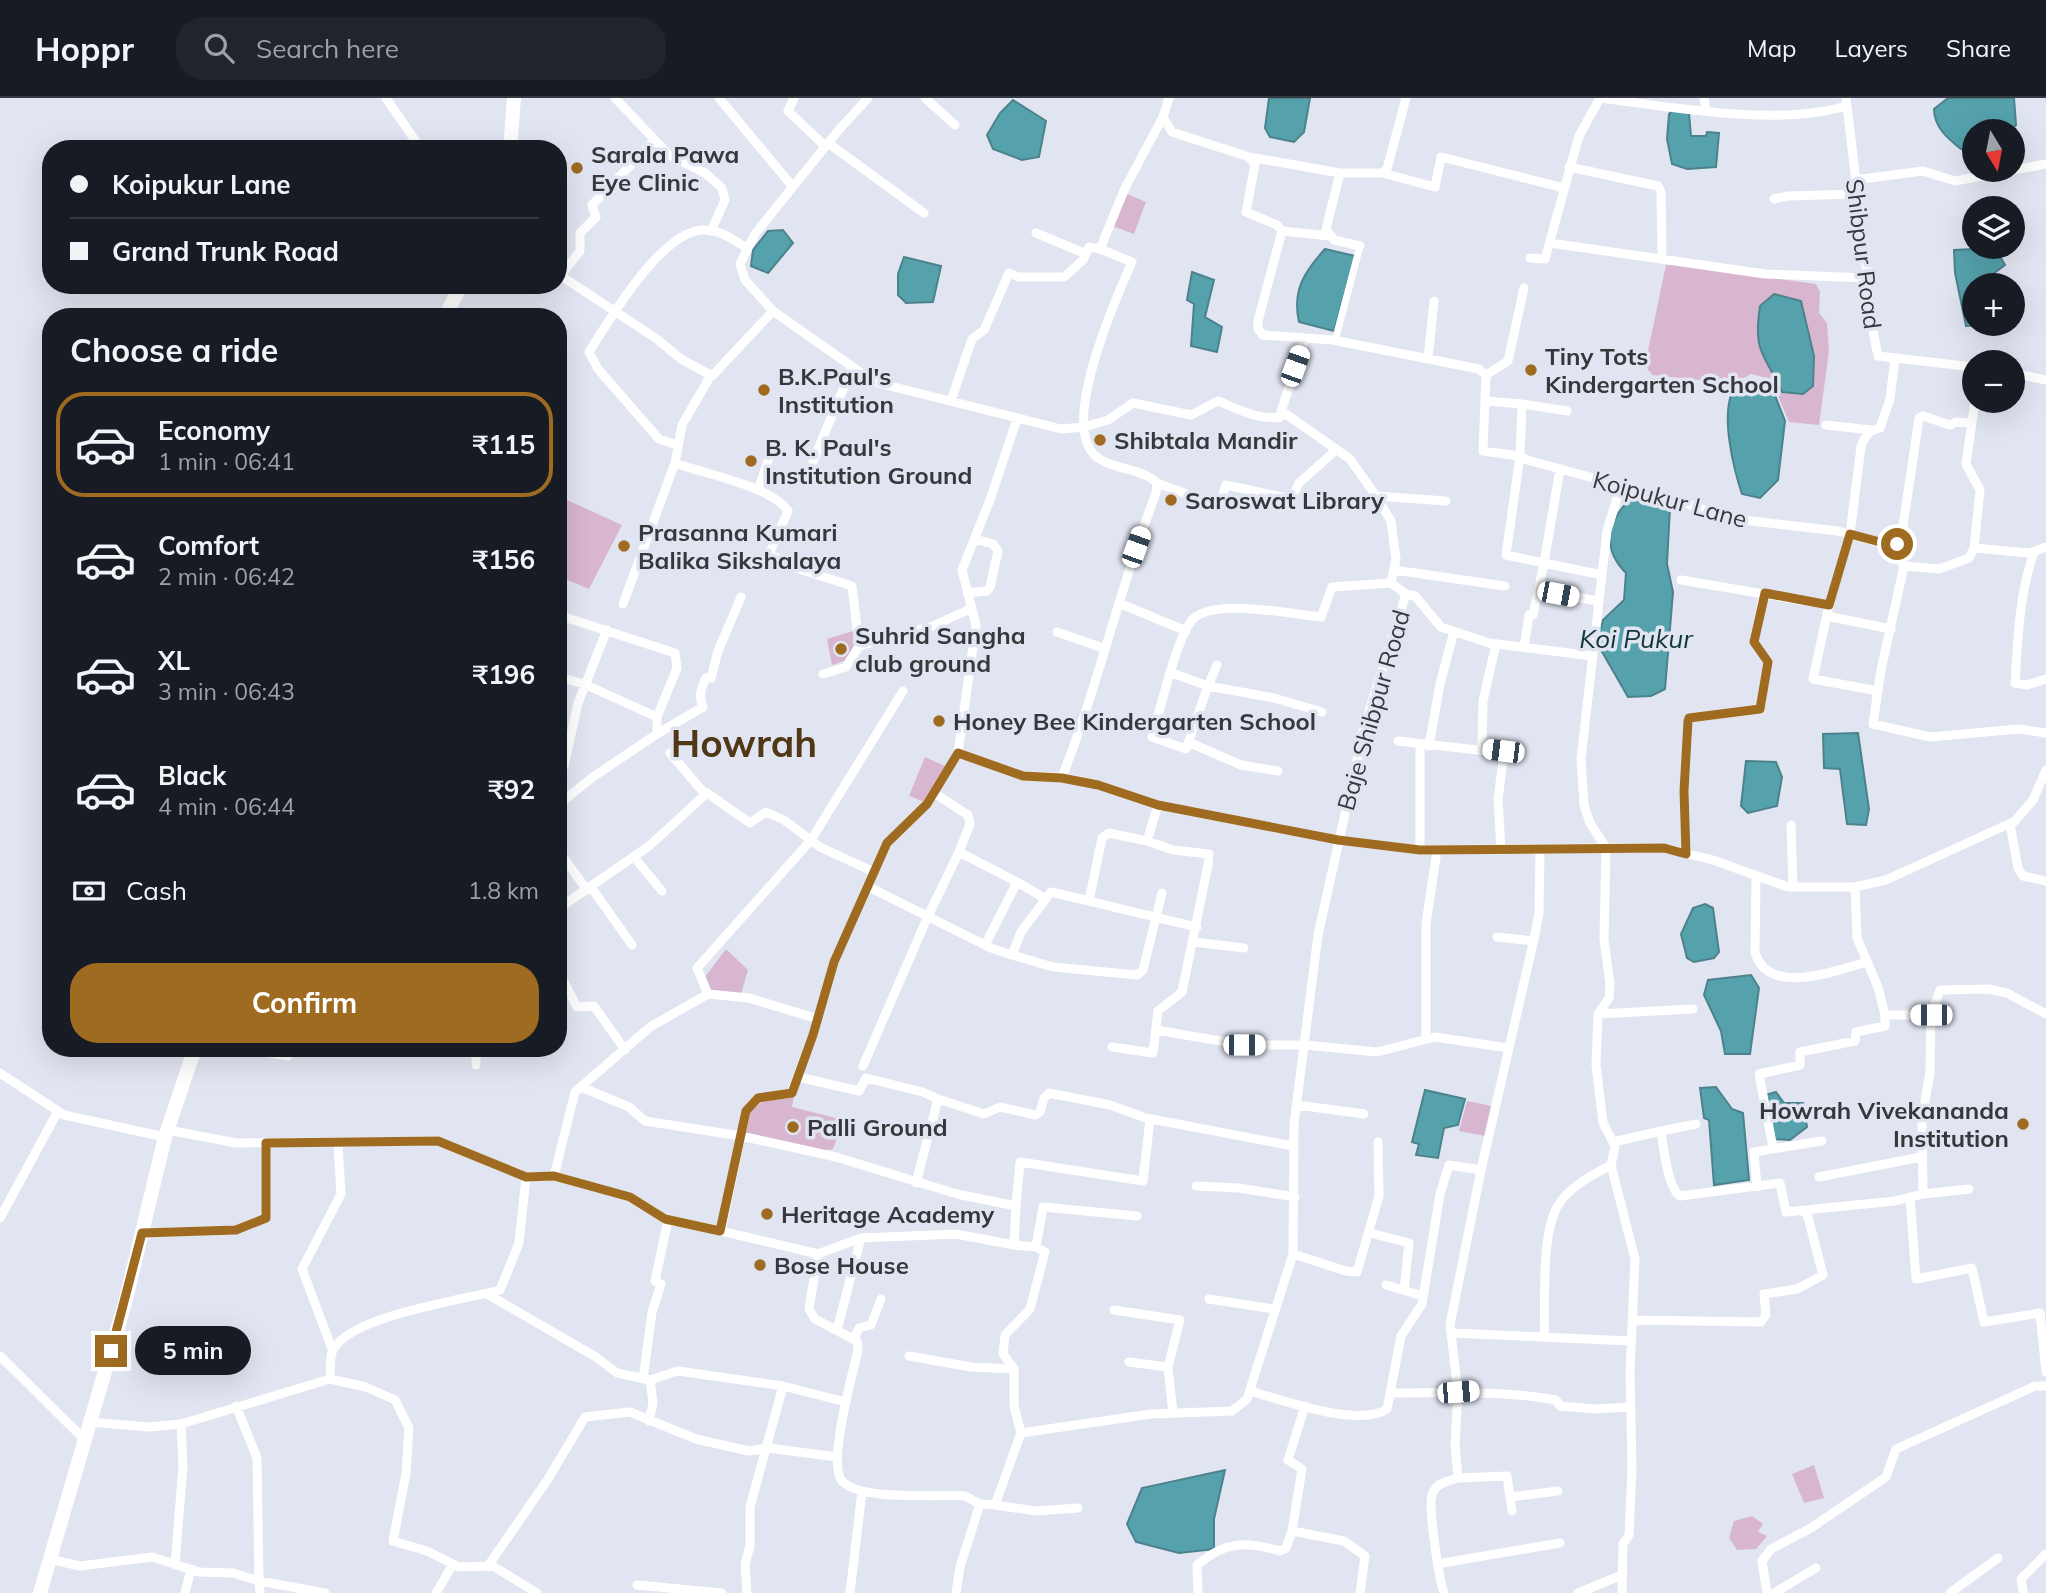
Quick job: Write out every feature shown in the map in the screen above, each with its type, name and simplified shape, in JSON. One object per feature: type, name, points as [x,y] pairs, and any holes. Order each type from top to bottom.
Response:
[{"type":"main road","points":[[511,140],[514,98]]},
{"type":"main road","points":[[40,1593],[125,1303],[166,1133],[192,1057]]},
{"type":"street","points":[[386,98],[415,140]]},
{"type":"street","points":[[615,98],[655,141],[680,163],[705,173],[722,188],[725,200],[711,231]]},
{"type":"street","points":[[719,98],[793,187]]},
{"type":"street","points":[[794,98],[788,111],[827,145],[924,213]]},
{"type":"street","points":[[677,445],[659,439],[598,369],[589,352],[663,250],[698,230],[711,231],[747,248],[793,187],[868,98]]},
{"type":"street","points":[[925,98],[955,125]]},
{"type":"street","points":[[1100,249],[1125,188],[1163,117],[1169,98]]},
{"type":"street","points":[[1382,173],[1388,169],[1406,98]]},
{"type":"street","points":[[1530,257],[1545,260],[1579,136],[1600,98],[1706,111],[1824,113],[1846,102]]},
{"type":"street","points":[[1704,98],[1706,111]]},
{"type":"street","name":"Shibpur Road","points":[[1846,102],[1867,278],[1866,296],[1878,356],[1962,366]]},
{"type":"street","points":[[1163,117],[1172,132],[1250,158],[1340,173],[1382,173],[1435,187],[1441,157],[1564,188]]},
{"type":"street","points":[[567,266],[580,251],[580,233],[596,217],[592,205],[655,141]]},
{"type":"street","points":[[1250,158],[1255,165],[1246,212],[1277,225],[1282,231],[1330,236]]},
{"type":"street","points":[[1854,180],[1923,170],[1955,181],[2046,164]]},
{"type":"street","points":[[1569,167],[1658,186],[1661,192],[1662,259]]},
{"type":"street","points":[[1335,341],[1360,246],[1334,240],[1326,229],[1340,173]]},
{"type":"street","points":[[1774,199],[1856,194]]},
{"type":"street","points":[[1282,231],[1258,329],[1263,335],[1335,341],[1479,369],[1486,374]]},
{"type":"street","points":[[1036,233],[1086,254]]},
{"type":"street","points":[[1550,243],[1765,274],[1867,278]]},
{"type":"street","points":[[951,401],[972,339],[984,330],[1009,273],[1018,277],[1065,277],[1083,260],[1089,247],[1132,262],[1094,361],[1082,427],[1091,452],[1105,460],[1149,475],[1157,483],[1219,506],[1226,485],[1291,499],[1299,483],[1336,450]]},
{"type":"street","name":"Baje Shibpur Road","points":[[747,248],[740,264],[745,280],[774,312],[874,382],[1061,429],[1082,427],[1108,419],[1133,403],[1191,415],[1218,401],[1251,414],[1279,418],[1286,414],[1350,459],[1391,521],[1396,559],[1391,583],[1406,594],[1365,724],[1318,935],[1293,1146],[1293,1254],[1250,1391]]},
{"type":"street","points":[[567,280],[681,359],[711,375]]},
{"type":"street","points":[[1486,374],[1508,361],[1524,288]]},
{"type":"street","points":[[1428,359],[1434,301]]},
{"type":"street","points":[[623,604],[675,463],[682,425],[711,375],[774,312]]},
{"type":"street","points":[[1279,418],[1305,338]]},
{"type":"street","points":[[1826,425],[1871,430],[1880,428],[1885,419],[1895,358]]},
{"type":"street","points":[[813,461],[852,368]]},
{"type":"street","points":[[1486,374],[1486,401],[1567,411]]},
{"type":"street","points":[[2025,374],[2045,376]]},
{"type":"street","name":"Koipukur Lane","points":[[1486,401],[1484,452],[1520,456],[1726,518],[1850,534],[1891,545]]},
{"type":"street","points":[[1522,404],[1520,456],[1506,555],[1602,575]]},
{"type":"street","points":[[1904,566],[1939,569],[1969,558],[1974,548],[1980,490],[1966,464],[1973,413]]},
{"type":"street","points":[[1971,423],[1955,422],[1950,425],[1923,416],[1919,418],[1902,533],[1897,544],[1891,545],[1904,566],[1873,723],[1930,737],[2019,729],[2046,733]]},
{"type":"street","points":[[720,1231],[746,1111],[758,1098],[792,1093],[818,1019],[834,962],[887,843],[927,804],[958,753],[976,625],[962,570],[1017,419]]},
{"type":"street","points":[[1871,430],[1861,447],[1850,534],[1829,605],[1813,678],[1878,691]]},
{"type":"street","points":[[758,490],[773,447]]},
{"type":"street","points":[[675,463],[758,490],[785,506],[788,511],[769,554],[796,568],[852,586],[859,646],[846,667],[823,674]]},
{"type":"street","points":[[1524,648],[1529,615],[1533,615],[1544,563],[1560,469]]},
{"type":"street","points":[[1062,778],[1087,716],[1103,648],[1157,483]]},
{"type":"street","points":[[1621,485],[1607,531],[1584,722],[1581,793],[1590,823],[1606,848],[1604,939],[1611,984],[1609,998],[1598,1014],[1596,1065],[1603,1123],[1615,1146],[1611,1165],[1635,1259],[1630,1407],[1632,1469],[1629,1535],[1623,1544],[1622,1593]]},
{"type":"street","points":[[1376,496],[1446,501]]},
{"type":"street","points":[[967,593],[987,590],[990,587],[998,551],[998,547],[993,544],[975,539]]},
{"type":"street","points":[[1974,548],[2000,552],[2034,552],[2046,547]]},
{"type":"street","points":[[2034,552],[2021,606],[2015,650],[2015,683],[2027,685],[2046,679]]},
{"type":"street","points":[[1394,569],[1505,586]]},
{"type":"street","points":[[1681,580],[1829,605]]},
{"type":"street","points":[[1217,665],[1186,749],[1152,737],[1186,631],[1193,619],[1210,610],[1235,608],[1321,617],[1332,587],[1391,583]]},
{"type":"street","points":[[1538,590],[1598,601]]},
{"type":"street","points":[[1686,854],[1684,800],[1688,721],[1689,718],[1760,709],[1768,662],[1754,642],[1765,593]]},
{"type":"street","points":[[1406,594],[1415,596],[1441,627],[1496,645],[1593,656]]},
{"type":"street","points":[[567,798],[657,734],[703,707],[699,699],[701,688],[706,678],[710,678],[718,651],[741,597]]},
{"type":"street","points":[[1119,603],[1186,631]]},
{"type":"street","points":[[859,646],[933,626],[970,608]]},
{"type":"street","points":[[1827,616],[1891,629]]},
{"type":"street","points":[[567,618],[675,653],[677,668],[657,718],[657,734]]},
{"type":"street","points":[[567,750],[573,717],[584,684],[607,630]]},
{"type":"street","points":[[1420,850],[1425,745],[1454,631]]},
{"type":"street","points":[[1057,632],[1103,648]]},
{"type":"street","points":[[1482,749],[1483,701],[1496,645]]},
{"type":"street","points":[[1172,673],[1208,686],[1274,698],[1322,712]]},
{"type":"street","points":[[567,679],[584,684],[657,718]]},
{"type":"street","points":[[708,995],[697,968],[811,840],[903,691]]},
{"type":"street","points":[[1398,741],[1504,752],[1498,799],[1501,850]]},
{"type":"street","points":[[1188,742],[1241,765],[1278,771]]},
{"type":"street","points":[[670,753],[705,794],[750,823],[766,812],[784,820],[811,840],[874,872]]},
{"type":"street","points":[[958,753],[1023,776],[1062,778],[1098,785],[1158,805],[1338,840],[1420,850],[1664,848],[1793,887],[1855,887],[1885,880],[2010,824],[2033,800],[2046,770]]},
{"type":"street","points":[[863,1066],[970,824],[968,815],[934,793]]},
{"type":"street","points":[[567,903],[634,857],[705,794]]},
{"type":"street","points":[[1147,841],[1158,805]]},
{"type":"street","points":[[2010,824],[2018,868],[2023,876],[2046,881]]},
{"type":"street","points":[[1791,825],[1793,887]]},
{"type":"street","points":[[1089,901],[1102,838],[1109,833],[1173,850],[1209,854],[1197,927],[1182,992],[1158,1011],[1153,1053],[1112,1047]]},
{"type":"street","points":[[1426,1039],[1426,924],[1437,850]]},
{"type":"street","points":[[1458,1478],[1455,1446],[1458,1392],[1451,1310],[1534,941],[1539,913],[1539,850]]},
{"type":"street","points":[[959,852],[1046,899]]},
{"type":"street","points":[[634,857],[662,891]]},
{"type":"street","points":[[567,861],[632,945]]},
{"type":"street","points":[[1755,875],[1755,952],[1757,961],[1767,971],[1798,978],[1867,962]]},
{"type":"street","points":[[985,945],[1017,882]]},
{"type":"street","points":[[867,886],[985,945],[1012,955],[1053,967],[1137,975],[1143,970],[1162,892]]},
{"type":"street","points":[[1773,1149],[1759,1074],[1800,1065],[1800,1052],[1854,1041],[1856,1032],[1885,1026],[1878,987],[1857,938],[1855,887]]},
{"type":"street","points":[[1012,955],[1021,932],[1051,892],[1197,927]]},
{"type":"street","points":[[1497,937],[1534,941]]},
{"type":"street","points":[[1194,942],[1244,948]]},
{"type":"street","points":[[567,988],[577,1007],[594,1006],[625,1050]]},
{"type":"street","points":[[1923,1194],[1923,1100],[1930,1072],[1931,1015],[1940,990],[1960,988],[2007,993],[2046,1014]]},
{"type":"street","points":[[554,1176],[575,1092],[650,1027],[708,995],[749,998],[818,1019]]},
{"type":"street","points":[[1598,1014],[1693,1010]]},
{"type":"street","points":[[1885,1015],[1931,1015]]},
{"type":"street","points":[[1156,1030],[1244,1045],[1305,1045],[1377,1052],[1426,1039],[1508,1048]]},
{"type":"street","points":[[476,1057],[476,1065]]},
{"type":"street","points":[[0,1073],[64,1115],[166,1133],[236,1143],[338,1144],[394,1139],[438,1141],[526,1177],[554,1176],[630,1197],[668,1220],[818,1254],[861,1238],[956,1234],[1036,1247],[1045,1252],[1030,1308],[1005,1335],[1003,1354],[1014,1369],[1014,1406],[1021,1433],[995,1504]]},
{"type":"street","points":[[798,1077],[859,1091],[866,1078],[923,1092],[984,1114],[1000,1107],[1035,1115],[1040,1112],[1044,1098],[1049,1093],[1110,1105],[1150,1119],[1293,1146]]},
{"type":"street","points":[[582,1087],[629,1107],[645,1121],[741,1136],[836,1157],[916,1183],[1016,1206]]},
{"type":"street","points":[[916,1183],[938,1099]]},
{"type":"street","points":[[1297,1105],[1364,1114]]},
{"type":"street","points":[[0,1218],[58,1111]]},
{"type":"street","points":[[1014,1245],[1020,1162],[1143,1181],[1150,1119]]},
{"type":"street","points":[[1613,1142],[1696,1124]]},
{"type":"street","points":[[1661,1131],[1676,1195],[1780,1183],[1786,1212],[1969,1189]]},
{"type":"street","points":[[1757,1187],[1754,1152],[1822,1141]]},
{"type":"street","points":[[1293,1254],[1357,1272],[1379,1196],[1378,1142]]},
{"type":"street","points":[[142,1233],[236,1230],[266,1218],[266,1143]]},
{"type":"street","points":[[330,1379],[332,1349],[302,1269],[341,1194],[338,1144]]},
{"type":"street","points":[[1819,1177],[1921,1157]]},
{"type":"street","points":[[1021,1433],[1173,1413],[1232,1411],[1242,1405],[1250,1391],[1359,1417],[1378,1415],[1387,1409],[1401,1336],[1422,1304],[1440,1194],[1449,1165],[1481,1170]]},
{"type":"street","points":[[1544,1338],[1550,1226],[1559,1203],[1593,1174],[1611,1165]]},
{"type":"street","points":[[332,1349],[346,1335],[386,1317],[487,1294],[503,1287],[519,1243],[526,1177]]},
{"type":"street","points":[[1196,1186],[1295,1197]]},
{"type":"street","points":[[1910,1197],[1916,1279],[1972,1268],[1984,1322],[2040,1313],[2046,1372]]},
{"type":"street","points":[[1036,1247],[1042,1207],[1137,1216]]},
{"type":"street","points":[[1632,1320],[1761,1322],[1766,1315],[1764,1294],[1797,1289],[1823,1275],[1808,1217],[1802,1210]]},
{"type":"street","points":[[649,1420],[653,1403],[647,1380],[652,1312],[661,1284],[655,1280],[668,1220]]},
{"type":"street","points":[[1370,1233],[1409,1243],[1404,1290]]},
{"type":"street","points":[[837,1330],[861,1238]]},
{"type":"street","points":[[818,1254],[809,1309],[815,1318],[857,1341],[858,1350],[837,1457],[838,1474],[842,1482],[862,1491],[965,1496],[980,1504],[1036,1511],[1078,1508]]},
{"type":"street","points":[[1386,1285],[1423,1296]]},
{"type":"street","points":[[487,1294],[596,1357],[617,1373],[647,1380],[678,1371],[783,1386],[846,1402]]},
{"type":"street","points":[[854,1339],[859,1328],[871,1325],[881,1299]]},
{"type":"street","points":[[1209,1299],[1274,1309]]},
{"type":"street","points":[[1114,1310],[1181,1320],[1168,1367],[1173,1413]]},
{"type":"street","points":[[1452,1333],[1631,1341]]},
{"type":"street","points":[[0,1356],[85,1440]]},
{"type":"street","points":[[909,1356],[971,1367],[1014,1369]]},
{"type":"street","points":[[1129,1362],[1168,1367]]},
{"type":"street","points":[[90,1422],[149,1427],[181,1424],[330,1379],[366,1387],[396,1400],[409,1428],[406,1473],[393,1541],[427,1551],[459,1567],[493,1566],[537,1593]]},
{"type":"street","points":[[747,1593],[745,1564],[750,1546],[750,1507],[783,1386]]},
{"type":"street","points":[[1767,1593],[1762,1561],[1771,1549],[1811,1528],[1886,1477],[1896,1449],[2035,1387],[2046,1386]]},
{"type":"street","points":[[1391,1393],[1531,1395],[1556,1400],[1560,1406],[1574,1408],[1630,1407]]},
{"type":"street","points":[[236,1406],[257,1458],[260,1593]]},
{"type":"street","points":[[1198,1593],[1197,1565],[1212,1552],[1231,1544],[1250,1543],[1280,1551],[1286,1548],[1292,1531],[1302,1469],[1288,1460],[1305,1406]]},
{"type":"street","points":[[488,1566],[548,1479],[585,1417],[630,1412],[709,1442],[748,1451],[768,1448],[837,1457]]},
{"type":"street","points":[[175,1565],[183,1466],[181,1424]]},
{"type":"street","points":[[1444,1593],[1437,1564],[1432,1494],[1439,1483],[1458,1478],[1503,1475],[1508,1480],[1512,1511]]},
{"type":"street","points":[[850,1593],[862,1491]]},
{"type":"street","points":[[1510,1497],[1558,1492]]},
{"type":"street","points":[[956,1593],[960,1567],[980,1504]]},
{"type":"street","points":[[1292,1531],[1344,1541],[1365,1556],[1360,1593]]},
{"type":"street","points":[[1437,1564],[1560,1543]]},
{"type":"street","points":[[2023,1591],[2021,1579],[2046,1554]]},
{"type":"street","points":[[49,1559],[80,1566],[123,1558],[152,1557],[191,1569],[233,1573],[259,1581],[325,1593]]},
{"type":"street","points":[[1950,1593],[1998,1558]]},
{"type":"street","points":[[436,1593],[453,1564]]},
{"type":"street","points":[[1774,1593],[1816,1568]]},
{"type":"street","points":[[185,1593],[191,1569]]},
{"type":"street","points":[[1578,1593],[1622,1576]]},
{"type":"street","points":[[637,1585],[722,1593]]},
{"type":"shaded area","points":[[1127,194],[1146,202],[1134,234],[1110,225]]},
{"type":"shaded area","points":[[1666,265],[1816,284],[1820,292],[1819,313],[1827,323],[1829,351],[1819,425],[1789,422],[1771,379],[1751,374],[1723,389],[1699,380],[1652,375],[1645,365]]},
{"type":"shaded area","points":[[567,500],[622,525],[589,589],[567,580]]},
{"type":"shaded area","name":"Suhrid Sangha club ground","points":[[856,630],[855,645],[847,660],[832,665],[827,639]]},
{"type":"shaded area","points":[[925,757],[945,766],[925,802],[909,796]]},
{"type":"shaded area","points":[[726,949],[748,970],[741,994],[709,991],[705,977]]},
{"type":"shaded area","name":"Palli Ground","points":[[794,1095],[792,1107],[844,1120],[833,1149],[820,1151],[743,1133],[750,1114],[760,1104]]},
{"type":"shaded area","points":[[1467,1101],[1492,1106],[1485,1136],[1459,1131]]},
{"type":"shaded area","points":[[1814,1465],[1824,1498],[1804,1503],[1792,1474]]},
{"type":"shaded area","points":[[1752,1516],[1763,1524],[1758,1532],[1767,1536],[1756,1549],[1737,1550],[1729,1538],[1734,1521]]},
{"type":"water","points":[[1269,98],[1310,98],[1304,132],[1294,142],[1270,137],[1265,128]]},
{"type":"water","points":[[1948,98],[2014,98],[2016,119],[1962,119],[1961,149],[1943,132],[1936,121],[1934,109]]},
{"type":"water","points":[[1013,100],[1046,121],[1039,157],[1022,160],[993,149],[987,135],[1000,113]]},
{"type":"water","points":[[1674,109],[1689,113],[1691,136],[1706,136],[1707,132],[1719,133],[1716,167],[1687,169],[1672,164],[1667,139],[1669,114]]},
{"type":"water","points":[[783,230],[793,243],[768,273],[751,266],[753,250],[768,231]]},
{"type":"water","points":[[1325,249],[1355,256],[1334,331],[1299,322],[1297,311],[1302,282]]},
{"type":"water","points":[[1954,250],[1962,250],[1962,259],[2001,259],[2005,265],[1994,273],[1962,273],[1962,307],[1955,273]]},
{"type":"water","points":[[904,257],[941,266],[933,302],[906,303],[898,295],[898,274]]},
{"type":"water","points":[[1192,272],[1214,280],[1205,317],[1222,327],[1217,352],[1191,346],[1194,304],[1187,300]]},
{"type":"water","points":[[1774,294],[1801,301],[1814,356],[1813,386],[1803,394],[1782,392],[1759,344],[1760,306]]},
{"type":"water","points":[[1749,379],[1771,385],[1785,421],[1778,480],[1760,498],[1742,494],[1728,430],[1732,393]]},
{"type":"water","name":"Koi Pukur","points":[[1636,495],[1670,507],[1667,564],[1673,592],[1665,689],[1651,696],[1628,697],[1597,643],[1603,620],[1624,600],[1626,573],[1613,553],[1611,532],[1619,512]]},
{"type":"water","points":[[1858,733],[1869,809],[1866,825],[1847,824],[1840,769],[1824,768],[1823,734]]},
{"type":"water","points":[[1746,761],[1776,762],[1782,777],[1777,806],[1748,813],[1741,806]]},
{"type":"water","points":[[1705,904],[1713,908],[1719,952],[1714,958],[1694,962],[1687,958],[1681,934],[1693,908]]},
{"type":"water","points":[[1751,975],[1759,988],[1750,1054],[1725,1054],[1721,1031],[1704,995],[1708,980]]},
{"type":"water","points":[[1716,1087],[1732,1109],[1743,1113],[1749,1180],[1714,1185],[1709,1120],[1704,1118],[1700,1088]]},
{"type":"water","points":[[1425,1090],[1465,1099],[1458,1125],[1444,1128],[1438,1158],[1416,1155],[1419,1144],[1412,1142]]},
{"type":"water","points":[[1776,1092],[1784,1103],[1803,1103],[1807,1127],[1790,1140],[1774,1139],[1762,1096]]},
{"type":"water","points":[[1225,1470],[1214,1519],[1214,1549],[1179,1553],[1136,1542],[1127,1524],[1142,1488]]},
{"type":"place","name":"Sarala Pawa Eye Clinic","points":[[577,168]]},
{"type":"place","name":"Tiny Tots Kindergarten School","points":[[1531,370]]},
{"type":"place","name":"B.K.Paul's Institution","points":[[764,390]]},
{"type":"place","name":"Shibtala Mandir","points":[[1100,440]]},
{"type":"place","name":"B. K. Paul's Institution Ground","points":[[751,461]]},
{"type":"place","name":"Saroswat Library","points":[[1171,500]]},
{"type":"place","name":"Prasanna Kumari Balika Sikshalaya","points":[[624,546]]},
{"type":"place","name":"Suhrid Sangha club ground","points":[[841,649]]},
{"type":"place","name":"Honey Bee Kindergarten School","points":[[939,721]]},
{"type":"place","name":"Howrah Vivekananda Institution","points":[[2023,1124]]},
{"type":"place","name":"Palli Ground","points":[[793,1127]]},
{"type":"place","name":"Heritage Academy","points":[[767,1214]]},
{"type":"place","name":"Bose House","points":[[760,1265]]},
{"type":"district","name":"Howrah","points":[[744,743]]},
{"type":"route","points":[[111,1351],[142,1233],[236,1230],[266,1218],[266,1143],[338,1144],[394,1139],[438,1141],[526,1177],[554,1176],[630,1197],[665,1219],[720,1231],[746,1111],[758,1098],[792,1093],[813,1035],[834,962],[864,890],[887,843],[927,804],[958,753],[1023,776],[1062,778],[1098,785],[1158,805],[1338,840],[1420,850],[1664,848],[1686,854],[1684,791],[1688,721],[1689,718],[1760,709],[1768,662],[1754,642],[1765,593],[1829,605],[1850,534],[1891,545],[1897,544]]}]
